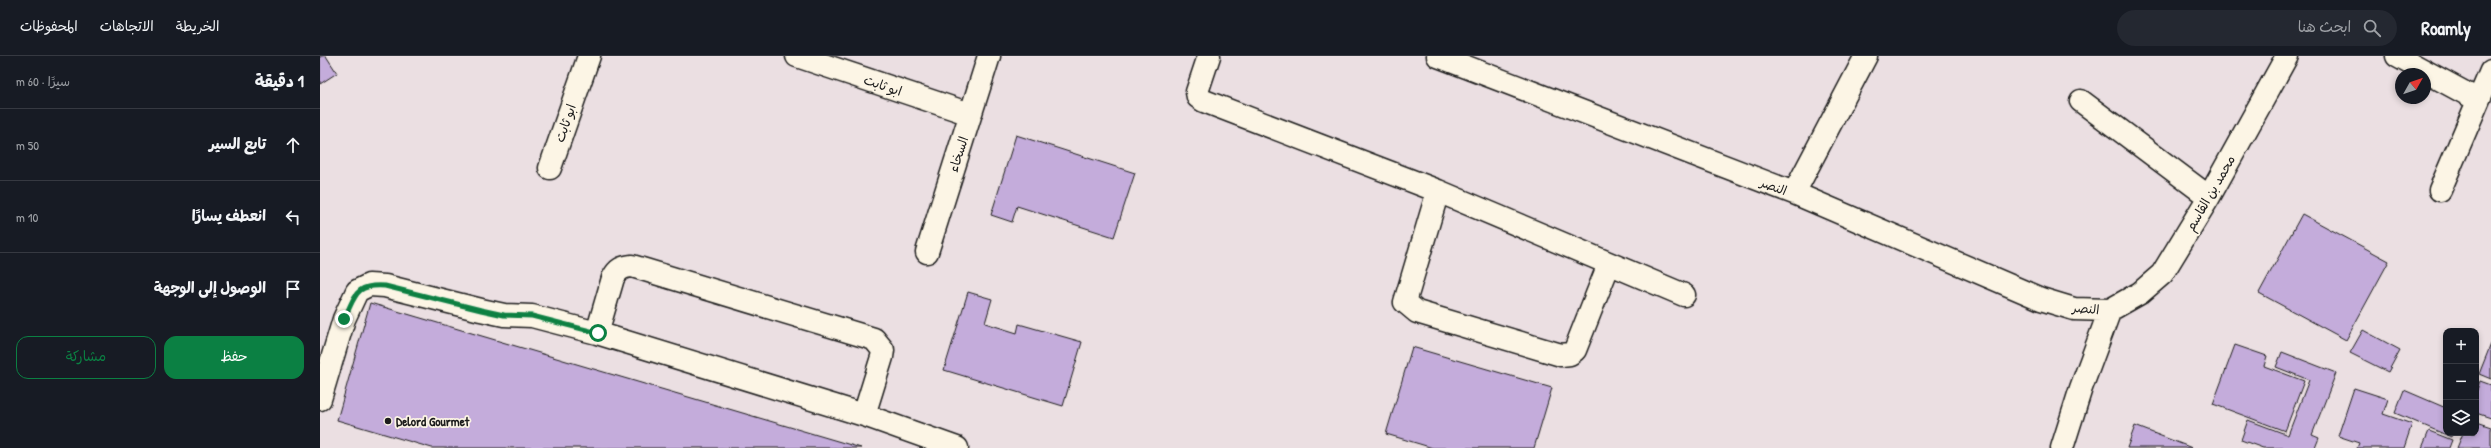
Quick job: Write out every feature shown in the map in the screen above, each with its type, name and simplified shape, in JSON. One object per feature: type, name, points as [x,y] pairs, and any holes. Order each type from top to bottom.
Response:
[{"type":"street","name":"ابو ثابت","points":[[550,168],[589,56]]},
{"type":"street","name":"ابو ثابت","points":[[797,56],[970,114]]},
{"type":"street","name":"السخاء","points":[[927,252],[970,114],[990,56]]},
{"type":"street","points":[[1209,56],[1197,92],[1198,97],[1204,101],[1438,191],[1684,295]]},
{"type":"street","name":"النصر","points":[[1438,56],[1794,193],[2041,299],[2074,309],[2110,310]]},
{"type":"street","points":[[1794,193],[1866,56]]},
{"type":"street","name":"محمد بن القاسم","points":[[2110,310],[2140,293],[2162,274],[2210,197],[2287,56]]},
{"type":"street","points":[[2397,56],[2478,100]]},
{"type":"street","points":[[2440,190],[2491,71]]},
{"type":"street","points":[[2081,101],[2210,197]]},
{"type":"street","points":[[1438,191],[1405,302],[1417,312],[1561,355],[1570,354],[1575,350],[1609,264]]},
{"type":"street","points":[[598,333],[613,278],[617,271],[624,266],[632,266],[874,339],[883,350],[864,415]]},
{"type":"street","points":[[320,399],[344,319],[357,291],[369,285],[385,286],[504,315],[532,316],[598,333],[864,415],[957,448]]},
{"type":"street","points":[[2062,448],[2081,388],[2110,310]]},
{"type":"building","points":[[320,56],[326,56],[337,73],[320,84]]},
{"type":"building","points":[[1016,135],[1135,173],[1114,237],[1017,206],[1012,222],[991,215]]},
{"type":"building","points":[[2302,214],[2389,261],[2346,340],[2259,293]]},
{"type":"building","points":[[968,292],[992,299],[985,323],[1017,333],[1019,324],[1082,342],[1063,406],[944,370]]},
{"type":"building","points":[[370,303],[861,448],[432,448],[337,420]]},
{"type":"building","points":[[2363,330],[2400,350],[2388,372],[2350,353]]},
{"type":"building","points":[[2491,344],[2491,379],[2479,374]]},
{"type":"building","points":[[2235,345],[2267,356],[2264,366],[2304,381],[2285,431],[2213,404]]},
{"type":"building","points":[[1412,347],[1552,388],[1534,448],[1433,448],[1386,434]]},
{"type":"building","points":[[2282,352],[2336,373],[2312,435],[2319,438],[2315,448],[2263,448],[2241,440],[2248,420],[2288,435],[2309,380],[2276,367]]},
{"type":"building","points":[[2480,381],[2491,385],[2491,418],[2479,414]]},
{"type":"building","points":[[2354,388],[2388,399],[2383,414],[2412,424],[2404,448],[2357,448],[2359,443],[2338,436]]},
{"type":"building","points":[[2404,390],[2443,407],[2443,434],[2395,413]]},
{"type":"building","points":[[2479,423],[2491,427],[2491,448],[2457,448],[2462,436],[2479,436]]},
{"type":"building","points":[[2135,426],[2192,448],[2127,448]]},
{"type":"building","points":[[2429,431],[2452,440],[2449,448],[2422,448]]},
{"type":"place","name":"Delord Gourmet","points":[[388,421]]},
{"type":"route","points":[[344,319],[357,291],[369,285],[385,286],[504,315],[532,316],[598,333]]}]
